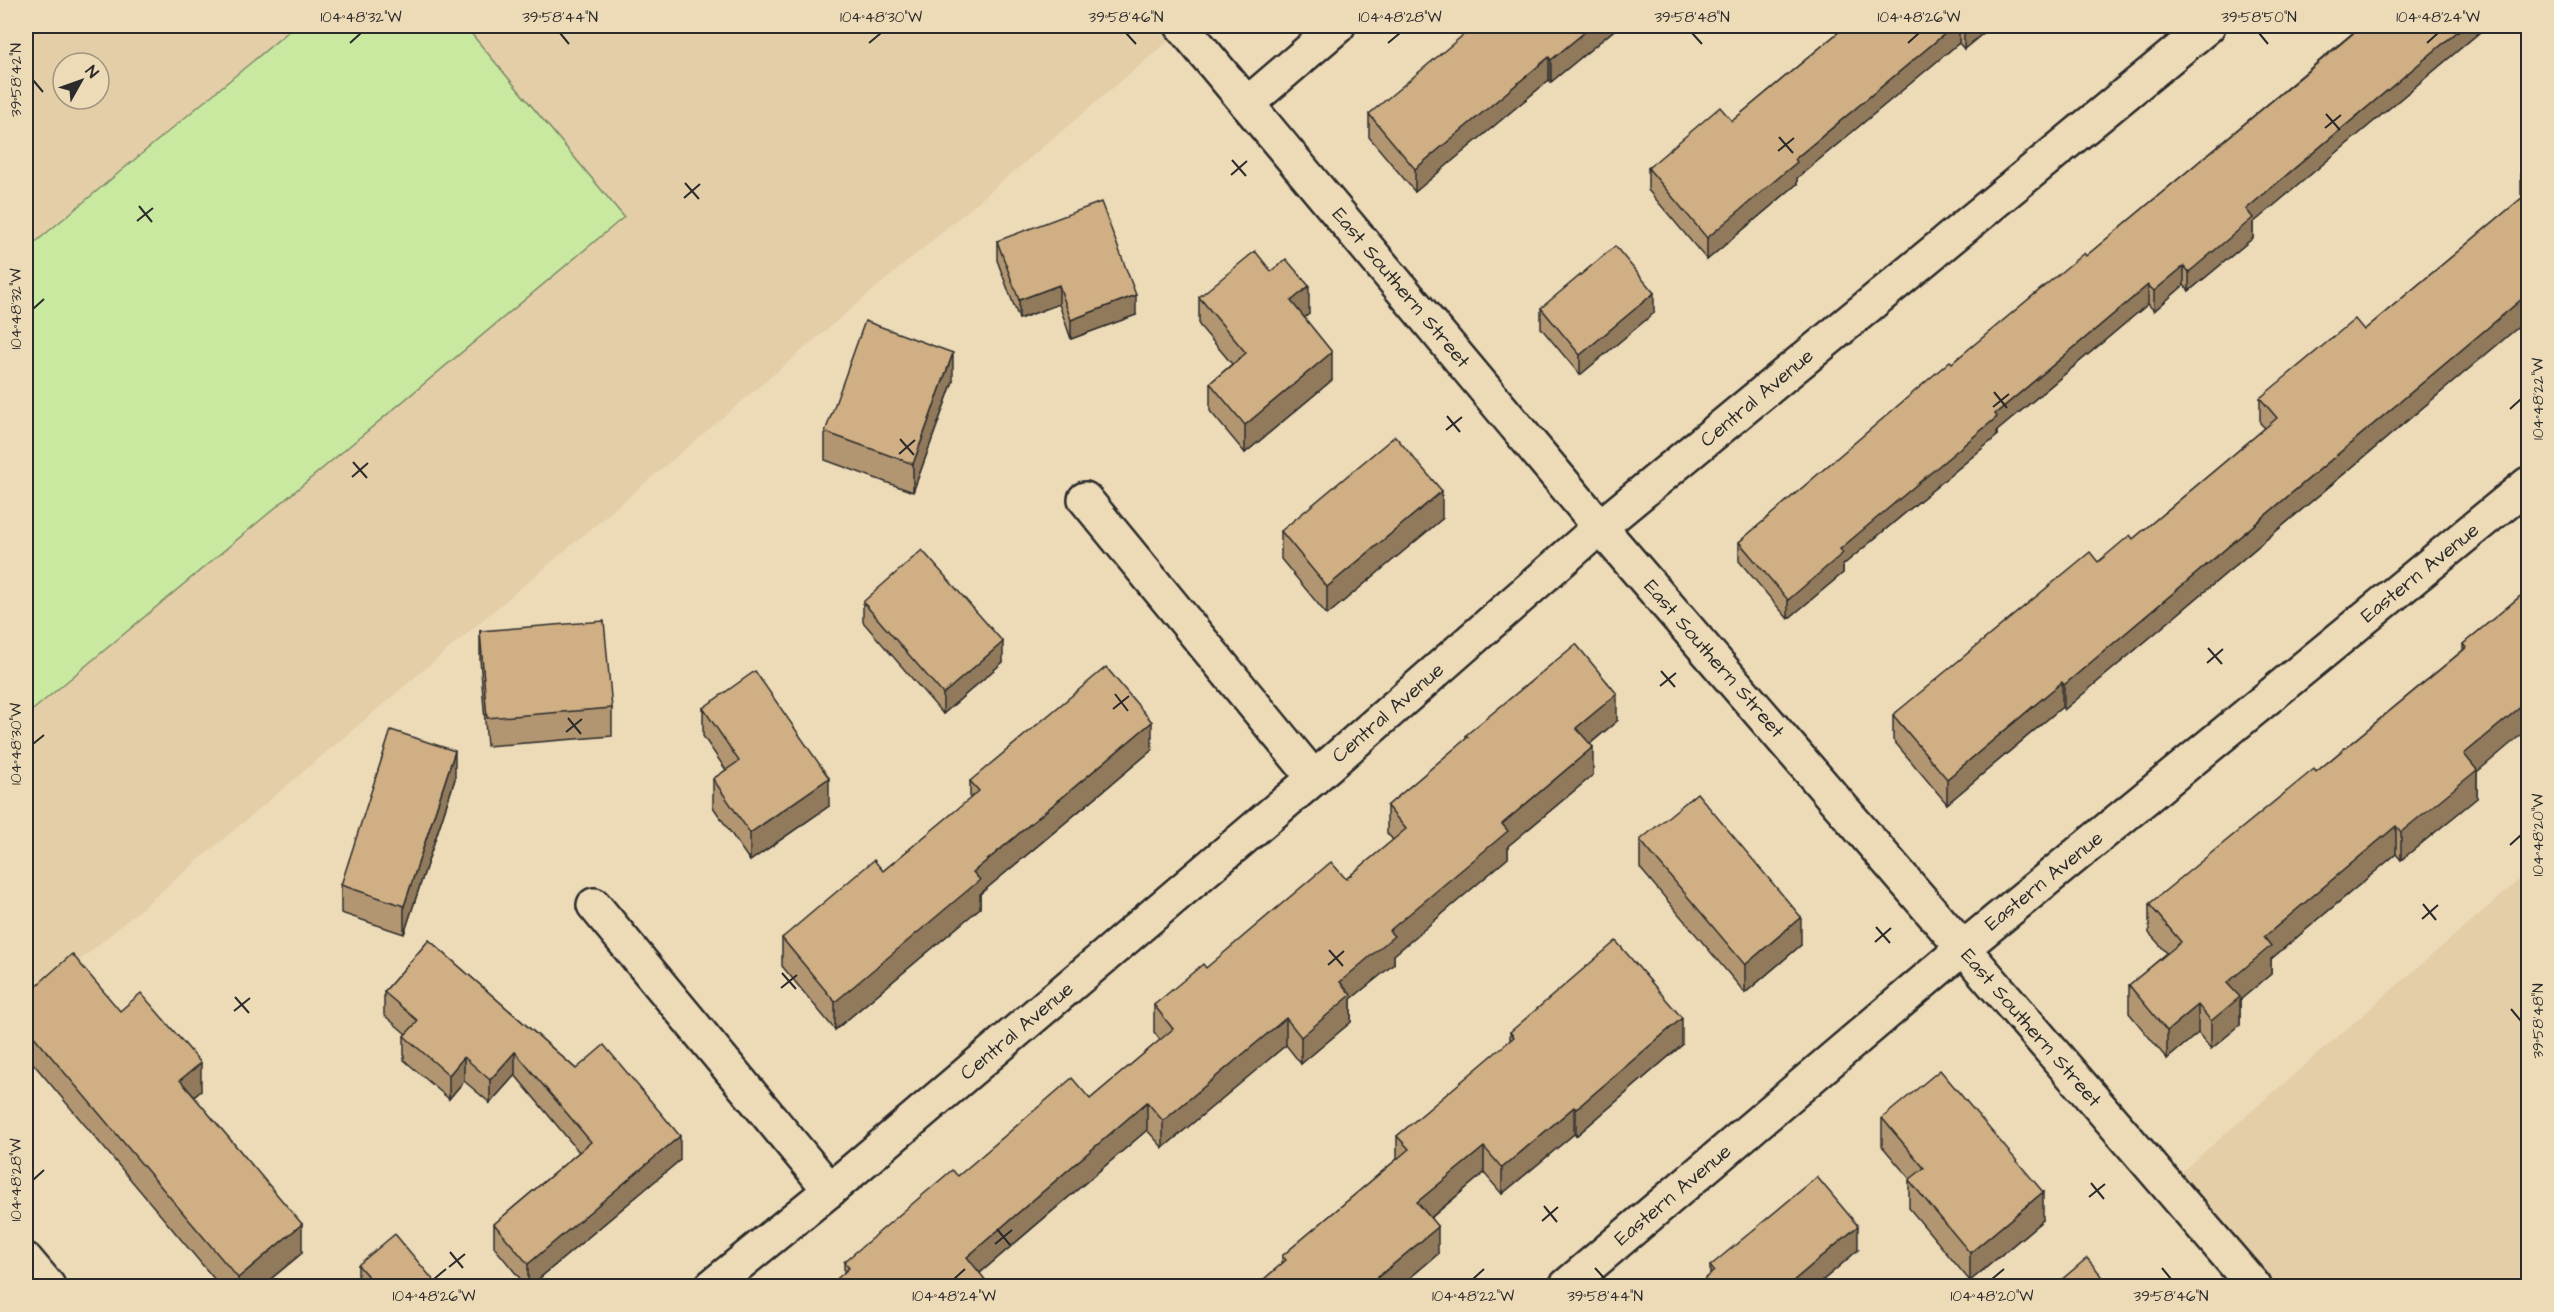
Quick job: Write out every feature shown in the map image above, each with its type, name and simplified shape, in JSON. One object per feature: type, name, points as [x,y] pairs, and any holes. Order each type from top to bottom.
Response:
[{"type":"street","name":"East Southern Street","points":[[1182,26],[1600,527],[2254,1287]]},
{"type":"street","points":[[1247,104],[1338,26]]},
{"type":"street","name":"Central Avenue","points":[[712,1287],[830,1190],[1314,778],[1600,527],[2208,26]]},
{"type":"street","name":"Eastern Avenue","points":[[1566,1287],[1963,948],[2529,484]]},
{"type":"street","name":"Central Avenue","points":[[1085,499],[1314,778]]},
{"type":"street","points":[[594,905],[830,1190]]},
{"type":"street","points":[[26,1260],[48,1287]]},
{"type":"shaded area","points":[[26,26],[1182,26],[1184,28],[26,1006]]},
{"type":"shaded area","points":[[2528,872],[2528,1286],[2254,1286],[2166,1185]]},
{"type":"green space","points":[[295,26],[465,26],[624,217],[28,714],[26,711],[26,250]]},
{"type":"building","points":[[1474,26],[1592,26],[1551,60],[1549,57],[1415,169],[1369,114]]},
{"type":"building","points":[[1846,26],[1954,26],[1795,159],[1797,162],[1707,238],[1648,168],[1720,107],[1732,121]]},
{"type":"building","points":[[2362,26],[2464,26],[2246,209],[2253,218],[2189,272],[2184,266],[2154,291],[2148,285],[1995,414],[1997,417],[1840,549],[1843,553],[1788,600],[1739,542],[1950,361],[1952,363],[2084,253],[2086,256]]},
{"type":"building","points":[[2529,163],[2529,179],[2521,169]]},
{"type":"building","points":[[2529,192],[2529,293],[2064,685],[2062,682],[1947,779],[1893,715],[2090,552],[2098,562],[2130,535],[2133,539],[2277,418],[2260,398],[2355,319],[2364,330]]},
{"type":"building","points":[[1101,202],[1136,295],[1071,320],[1059,285],[1019,300],[997,241]]},
{"type":"building","points":[[1615,246],[1654,293],[1580,355],[1541,308]]},
{"type":"building","points":[[1255,251],[1271,271],[1286,259],[1309,286],[1291,301],[1332,352],[1245,425],[1210,383],[1246,353],[1199,297]]},
{"type":"building","points":[[865,321],[953,353],[913,464],[825,432]]},
{"type":"building","points":[[1395,436],[1442,491],[1327,587],[1281,531]]},
{"type":"building","points":[[922,550],[1003,642],[943,694],[863,602]]},
{"type":"building","points":[[2529,589],[2529,700],[2464,754],[2477,770],[2401,832],[2396,826],[2264,937],[2271,946],[2227,983],[2240,997],[2211,1021],[2198,1005],[2167,1031],[2129,985],[2181,942],[2149,904],[2314,769],[2316,772],[2466,648],[2463,644]]},
{"type":"building","points":[[604,621],[612,708],[487,718],[480,631]]},
{"type":"building","points":[[1576,644],[1617,694],[1576,728],[1593,747],[1502,824],[1508,831],[1389,931],[1394,936],[1340,982],[1351,995],[1301,1037],[1286,1018],[1163,1121],[1147,1102],[967,1257],[991,1287],[828,1287],[849,1268],[844,1262],[952,1170],[958,1176],[1072,1078],[1090,1099],[1173,1029],[1154,1005],[1203,964],[1206,968],[1331,862],[1346,879],[1406,829],[1387,806],[1468,737],[1466,735]]},
{"type":"building","points":[[1106,667],[1152,722],[973,872],[980,880],[835,1002],[782,938],[874,860],[883,871],[979,791],[970,781]]},
{"type":"building","points":[[755,671],[829,778],[750,833],[713,779],[739,761],[703,708]]},
{"type":"building","points":[[391,730],[455,751],[404,906],[341,885]]},
{"type":"building","points":[[1697,793],[1801,917],[1745,965],[1640,840]]},
{"type":"building","points":[[429,940],[576,1069],[604,1045],[680,1136],[528,1264],[494,1224],[591,1142],[515,1052],[490,1080],[464,1057],[449,1075],[404,1036],[418,1021],[384,992]]},
{"type":"building","points":[[1616,941],[1682,1018],[1576,1109],[1574,1107],[1502,1168],[1484,1147],[1417,1202],[1438,1227],[1366,1287],[1255,1287],[1286,1260],[1282,1256],[1409,1149],[1397,1136],[1514,1037],[1510,1032]]},
{"type":"building","points":[[72,954],[120,1011],[141,993],[201,1063],[180,1080],[302,1224],[238,1278],[26,1027],[26,995]]},
{"type":"building","points":[[1940,1070],[2043,1192],[1970,1253],[1909,1180],[1924,1168],[1882,1118]]},
{"type":"building","points":[[1817,1177],[1858,1226],[1786,1287],[1696,1287],[1714,1271],[1710,1266]]},
{"type":"building","points":[[395,1234],[439,1287],[360,1287],[370,1279],[358,1265]]},
{"type":"building","points":[[2087,1258],[2111,1287],[2053,1287]]}]
